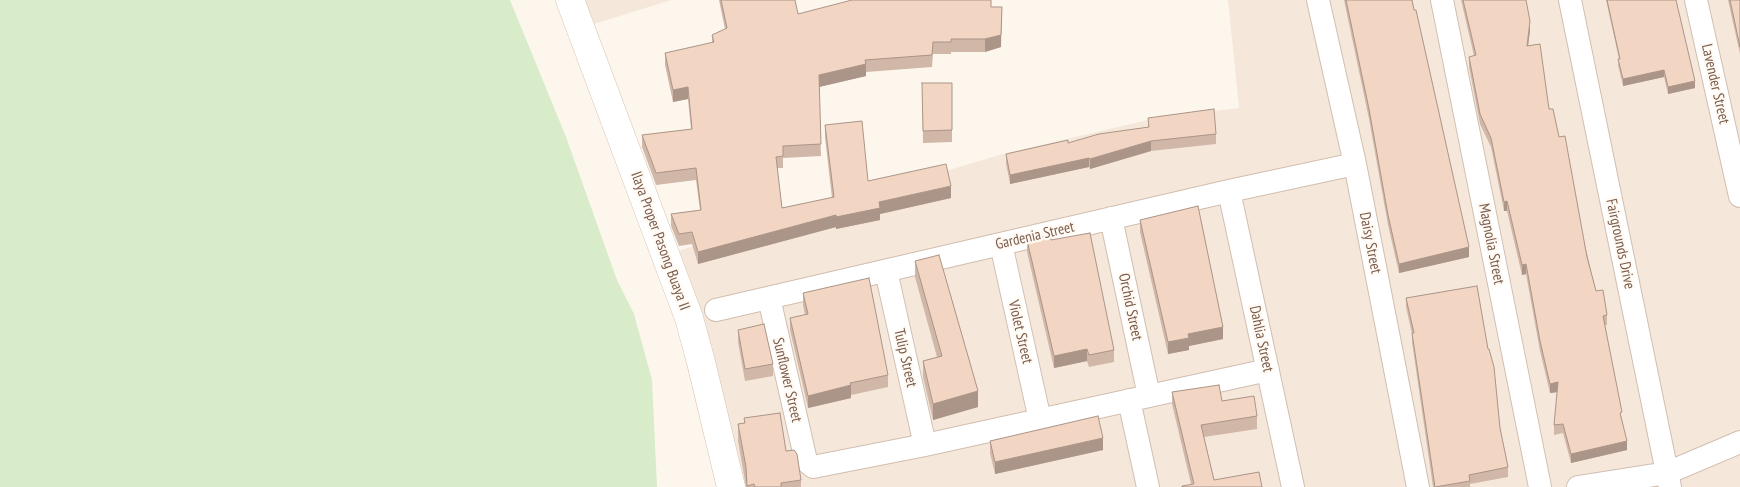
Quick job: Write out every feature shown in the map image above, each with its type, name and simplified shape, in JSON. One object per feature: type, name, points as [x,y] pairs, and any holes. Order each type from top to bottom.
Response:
[{"type":"street","name":"Ilaya Proper Pasong Buaya II","points":[[570,0],[689,318],[730,487]]},
{"type":"street","name":"Daisy Street","points":[[1318,0],[1355,164],[1418,487]]},
{"type":"street","name":"Magnolia Street","points":[[1442,0],[1540,487]]},
{"type":"street","name":"Fairgrounds Drive","points":[[1570,0],[1668,480]]},
{"type":"street","name":"Lavender Street","points":[[1696,0],[1740,196]]},
{"type":"street","name":"Gardenia Street","points":[[716,310],[1229,191],[1355,164]]},
{"type":"street","name":"Dahlia Street","points":[[1229,191],[1294,487]]},
{"type":"street","name":"Orchid Street","points":[[1111,218],[1139,398],[1148,487]]},
{"type":"street","name":"Violet Street","points":[[1000,244],[1040,420]]},
{"type":"street","name":"Tulip Street","points":[[886,271],[925,445]]},
{"type":"street","name":"Sunflower Street","points":[[769,298],[806,461],[813,467],[925,445]]},
{"type":"street","points":[[925,445],[1268,370]]},
{"type":"street","points":[[1578,487],[1668,480],[1740,442]]},
{"type":"shaded area","points":[[585,0],[671,0],[594,24]]},
{"type":"shaded area","points":[[1228,0],[1740,0],[1740,487],[736,487],[673,253],[780,216],[885,189],[1003,154],[1156,118],[1239,108]]},
{"type":"green space","points":[[0,0],[510,0],[566,137],[617,280],[634,314],[652,380],[657,487],[0,487]]},
{"type":"building","points":[[721,0],[795,0],[798,14],[852,0],[991,0],[991,7],[1002,7],[1001,35],[985,39],[951,39],[951,42],[933,42],[932,55],[865,60],[866,64],[819,75],[821,144],[783,146],[783,156],[776,157],[782,208],[834,197],[825,125],[862,121],[868,181],[946,164],[951,186],[879,202],[880,208],[836,217],[836,215],[698,252],[692,232],[679,234],[671,214],[701,210],[696,168],[656,173],[642,135],[692,129],[688,87],[673,90],[665,53],[714,42],[712,35],[727,28]]},
{"type":"building","points":[[1346,0],[1412,0],[1414,10],[1416,10],[1469,247],[1399,264]]},
{"type":"building","points":[[1463,0],[1526,0],[1530,21],[1527,46],[1540,44],[1549,109],[1553,109],[1559,137],[1565,136],[1587,257],[1596,291],[1603,290],[1607,315],[1603,316],[1622,412],[1620,413],[1627,441],[1571,454],[1563,424],[1554,425],[1558,382],[1550,384],[1526,264],[1522,265],[1507,201],[1504,202],[1491,138],[1480,114],[1469,57],[1476,55]]},
{"type":"building","points":[[1607,0],[1676,0],[1695,81],[1668,87],[1664,70],[1623,79]]},
{"type":"building","points":[[1730,0],[1740,0],[1740,47]]},
{"type":"building","points":[[922,83],[952,83],[952,130],[923,131]]},
{"type":"building","points":[[1214,109],[1216,134],[1151,141],[1090,159],[1010,175],[1006,154],[1068,140],[1068,143],[1099,134],[1149,127],[1148,118]]},
{"type":"building","points":[[1198,206],[1223,327],[1188,334],[1189,338],[1168,342],[1140,220]]},
{"type":"building","points":[[1090,233],[1114,350],[1089,355],[1087,349],[1054,356],[1027,240],[1050,235],[1051,240]]},
{"type":"building","points":[[939,255],[978,391],[933,404],[923,361],[942,356],[915,261]]},
{"type":"building","points":[[869,278],[888,375],[850,383],[851,385],[808,396],[790,318],[808,314],[803,293]]},
{"type":"building","points":[[1477,286],[1488,349],[1494,367],[1500,428],[1508,467],[1469,475],[1470,481],[1435,487],[1412,333],[1414,333],[1406,298]]},
{"type":"building","points":[[764,324],[773,364],[745,369],[738,330]]},
{"type":"building","points":[[1219,385],[1222,401],[1254,396],[1257,416],[1201,425],[1214,480],[1259,472],[1262,487],[1182,487],[1194,484],[1172,392]]},
{"type":"building","points":[[780,413],[786,451],[794,450],[797,454],[801,480],[781,483],[781,487],[755,487],[754,484],[747,486],[746,467],[738,424],[745,423],[744,418]]},
{"type":"building","points":[[1098,416],[1103,438],[995,462],[990,441]]}]
